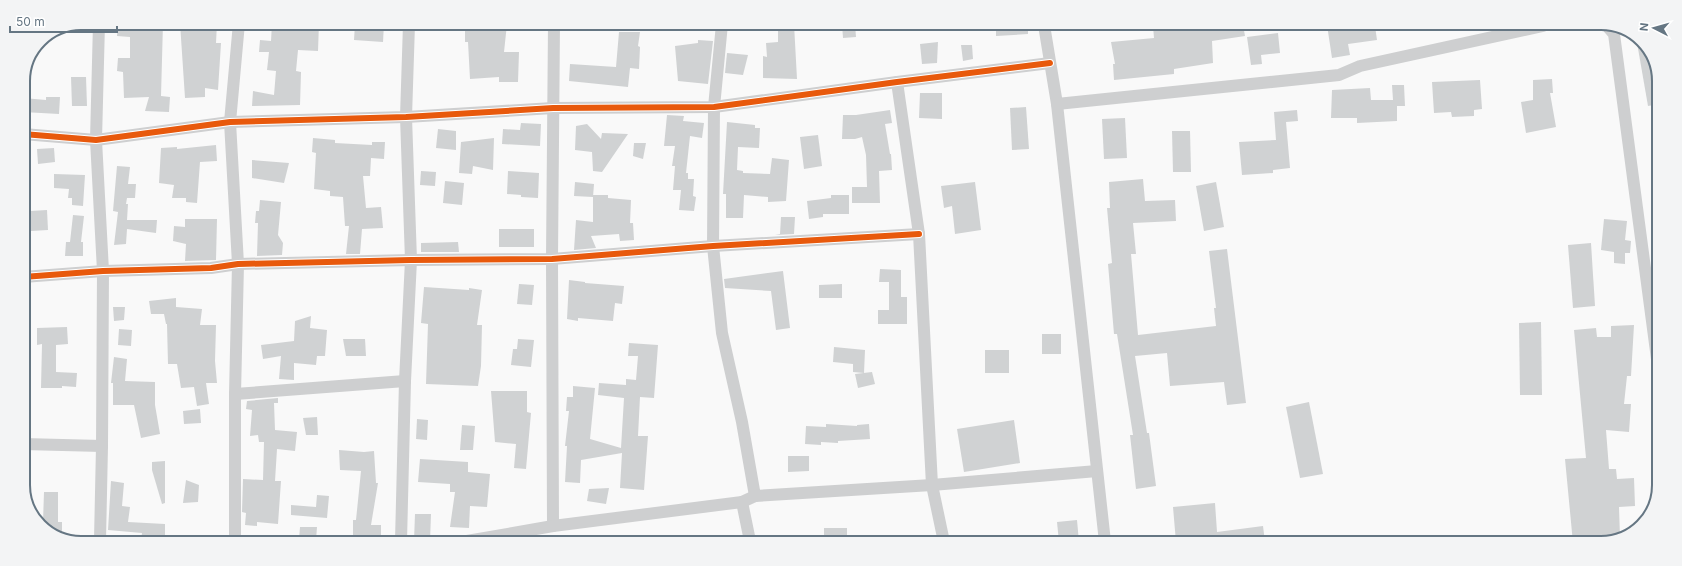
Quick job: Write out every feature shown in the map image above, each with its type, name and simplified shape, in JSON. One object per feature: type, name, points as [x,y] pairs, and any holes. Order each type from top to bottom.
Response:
[{"type":"street","points":[[99,30],[96,140],[103,271],[100,536]]},
{"type":"street","points":[[235,536],[235,394],[238,264],[230,122],[238,30]]},
{"type":"street","points":[[401,536],[405,381],[411,260],[406,117],[409,30]]},
{"type":"street","points":[[554,30],[552,259],[554,526]]},
{"type":"street","points":[[721,30],[714,107],[713,246],[722,333],[742,422],[755,496]]},
{"type":"street","points":[[1045,30],[1056,104],[1104,536]]},
{"type":"street","points":[[1056,104],[1339,75],[1360,66],[1526,30]]},
{"type":"street","points":[[1612,31],[1614,34],[1652,321]]},
{"type":"street","points":[[30,135],[96,140],[230,122],[406,117],[553,108],[714,107],[897,82],[1050,64]]},
{"type":"street","points":[[897,82],[919,234],[932,485],[943,536]]},
{"type":"street","points":[[30,276],[103,271],[211,268],[238,264],[411,260],[552,259],[713,246],[919,234]]},
{"type":"street","points":[[235,394],[405,381]]},
{"type":"street","points":[[30,444],[102,446]]},
{"type":"street","points":[[496,536],[554,526],[742,502],[755,496],[932,485],[1097,471]]},
{"type":"street","points":[[742,502],[749,536]]},
{"type":"building","points":[[117,30],[163,30],[161,96],[170,97],[169,112],[145,111],[149,97],[124,98],[123,72],[117,71],[118,58],[130,58],[130,37],[117,36]]},
{"type":"building","points":[[180,30],[217,30],[216,43],[221,43],[218,90],[205,88],[205,97],[185,98]]},
{"type":"building","points":[[272,30],[319,30],[318,51],[298,50],[296,71],[301,72],[300,105],[252,106],[253,91],[274,95],[276,71],[267,70],[269,52],[259,52],[260,40],[271,41]]},
{"type":"building","points":[[355,30],[384,30],[383,42],[354,40]]},
{"type":"building","points":[[465,30],[506,30],[504,52],[519,52],[518,82],[499,82],[499,77],[470,79],[468,42],[465,42]]},
{"type":"building","points":[[778,30],[794,30],[797,79],[763,78],[763,56],[767,57],[766,43],[778,42]]},
{"type":"building","points":[[842,30],[855,30],[856,37],[843,38]]},
{"type":"building","points":[[996,30],[1028,30],[1028,34],[996,36]]},
{"type":"building","points":[[1153,30],[1244,30],[1245,36],[1212,41],[1213,63],[1174,69],[1174,74],[1114,80],[1113,64],[1115,64],[1111,42],[1154,38]]},
{"type":"building","points":[[1328,30],[1376,30],[1377,40],[1348,44],[1350,55],[1332,58]]},
{"type":"building","points":[[619,32],[640,32],[638,46],[640,47],[639,69],[630,68],[628,87],[569,81],[570,64],[616,67]]},
{"type":"building","points":[[1278,33],[1280,53],[1261,55],[1262,64],[1251,65],[1247,37]]},
{"type":"building","points":[[698,40],[713,41],[708,84],[678,81],[675,46],[698,43]]},
{"type":"building","points":[[938,42],[937,63],[922,64],[920,44]]},
{"type":"building","points":[[961,45],[972,45],[973,59],[963,61]]},
{"type":"building","points":[[1638,48],[1640,48],[1645,55],[1651,71],[1652,105],[1648,106]]},
{"type":"building","points":[[727,53],[748,55],[743,75],[725,73]]},
{"type":"building","points":[[71,77],[86,77],[87,106],[72,106]]},
{"type":"building","points":[[1552,79],[1553,93],[1550,93],[1556,127],[1526,133],[1521,102],[1533,100],[1533,80]]},
{"type":"building","points":[[1480,80],[1482,109],[1474,110],[1474,116],[1452,117],[1451,112],[1434,113],[1432,82]]},
{"type":"building","points":[[1392,85],[1404,85],[1405,106],[1397,106],[1397,121],[1357,123],[1357,118],[1331,118],[1332,90],[1370,88],[1371,100],[1393,100]]},
{"type":"building","points":[[920,93],[942,93],[942,119],[919,118]]},
{"type":"building","points":[[46,97],[60,97],[59,114],[30,112],[30,99],[46,100]]},
{"type":"building","points":[[1026,107],[1029,149],[1012,150],[1010,108]]},
{"type":"building","points":[[890,110],[892,123],[885,124],[891,154],[892,170],[879,171],[880,203],[852,203],[852,187],[867,187],[866,155],[862,137],[855,139],[842,139],[843,115],[856,115]]},
{"type":"building","points":[[1297,110],[1298,121],[1286,122],[1290,168],[1273,170],[1273,173],[1242,175],[1239,142],[1276,140],[1274,112]]},
{"type":"building","points":[[667,115],[684,116],[683,121],[704,123],[702,138],[690,136],[686,173],[688,173],[688,179],[694,179],[693,196],[696,197],[694,211],[679,210],[681,190],[673,190],[675,166],[672,166],[675,146],[664,146]]},
{"type":"building","points":[[1125,118],[1127,158],[1104,159],[1102,119]]},
{"type":"building","points":[[727,122],[755,125],[755,128],[760,128],[759,148],[738,147],[737,170],[743,171],[743,173],[770,174],[772,158],[789,160],[786,201],[768,202],[768,197],[744,195],[743,218],[726,218],[726,194],[723,194]]},
{"type":"building","points":[[521,123],[541,124],[540,146],[502,144],[503,129],[520,130]]},
{"type":"building","points":[[587,124],[601,139],[602,133],[628,134],[602,172],[593,171],[592,152],[575,150],[576,126]]},
{"type":"building","points":[[438,129],[456,131],[456,150],[436,148]]},
{"type":"building","points":[[1172,131],[1190,131],[1191,172],[1173,172]]},
{"type":"building","points":[[818,135],[822,166],[804,169],[800,137]]},
{"type":"building","points":[[313,138],[335,140],[335,143],[372,145],[372,142],[385,142],[384,159],[371,158],[370,176],[363,176],[366,208],[381,207],[383,228],[362,229],[360,254],[346,254],[349,226],[345,226],[343,197],[330,196],[330,191],[314,189],[316,153],[312,152]]},
{"type":"building","points":[[494,138],[493,170],[473,166],[472,174],[459,173],[461,142]]},
{"type":"building","points":[[634,143],[646,143],[643,159],[633,156]]},
{"type":"building","points":[[216,145],[217,161],[200,162],[197,203],[186,202],[186,198],[172,198],[174,185],[159,183],[161,148],[177,147],[177,149]]},
{"type":"building","points":[[54,148],[55,162],[38,164],[37,149]]},
{"type":"building","points":[[252,160],[289,163],[284,183],[252,178]]},
{"type":"building","points":[[117,166],[130,167],[128,184],[136,184],[135,198],[127,198],[127,220],[157,220],[156,233],[127,229],[126,244],[114,245],[118,212],[113,211]]},
{"type":"building","points":[[421,171],[436,172],[435,186],[420,185]]},
{"type":"building","points":[[508,171],[539,173],[538,198],[507,194]]},
{"type":"building","points":[[54,174],[85,175],[83,206],[72,205],[72,198],[68,198],[69,189],[54,188]]},
{"type":"building","points":[[1143,179],[1145,201],[1175,200],[1176,221],[1133,223],[1136,254],[1131,254],[1138,335],[1216,326],[1214,308],[1216,308],[1209,251],[1227,249],[1246,403],[1227,405],[1224,382],[1170,386],[1167,353],[1135,356],[1147,433],[1149,433],[1156,486],[1136,489],[1130,435],[1133,435],[1117,334],[1114,334],[1108,264],[1112,263],[1107,208],[1110,208],[1109,182]]},
{"type":"building","points":[[445,181],[464,183],[462,205],[443,203]]},
{"type":"building","points":[[575,182],[594,184],[593,197],[574,196]]},
{"type":"building","points":[[975,182],[981,230],[955,234],[952,206],[944,208],[941,186]]},
{"type":"building","points":[[1216,182],[1224,227],[1204,231],[1196,186]]},
{"type":"building","points":[[593,195],[608,195],[608,198],[631,200],[630,223],[633,223],[634,240],[620,241],[619,234],[591,236],[596,248],[574,250],[576,220],[593,222]]},
{"type":"building","points":[[831,195],[849,195],[849,214],[823,214],[823,217],[809,219],[807,201],[831,198]]},
{"type":"building","points":[[260,200],[281,202],[278,235],[283,243],[282,255],[257,256],[258,223],[255,223],[256,211],[259,211]]},
{"type":"building","points":[[47,210],[48,230],[31,231],[30,211]]},
{"type":"building","points":[[73,215],[84,216],[81,242],[83,242],[83,256],[65,256],[66,242],[70,242]]},
{"type":"building","points":[[781,217],[795,217],[794,234],[775,235],[780,234]]},
{"type":"building","points":[[185,219],[217,219],[216,260],[185,261],[186,244],[173,241],[174,226],[185,227]]},
{"type":"building","points":[[1604,219],[1627,221],[1625,240],[1631,241],[1630,253],[1625,253],[1625,264],[1614,263],[1614,252],[1601,250]]},
{"type":"building","points":[[499,229],[534,229],[534,247],[499,247]]},
{"type":"building","points":[[458,242],[459,252],[421,252],[421,243]]},
{"type":"building","points":[[1591,243],[1595,306],[1573,308],[1568,245]]},
{"type":"building","points":[[880,269],[901,270],[901,297],[907,297],[907,324],[878,324],[878,310],[889,310],[889,282],[879,282]]},
{"type":"building","points":[[783,271],[790,328],[776,330],[771,291],[725,288],[724,279]]},
{"type":"building","points":[[569,280],[585,283],[624,286],[622,304],[615,303],[613,321],[578,318],[578,321],[567,319]]},
{"type":"building","points":[[519,284],[534,285],[532,305],[517,304]]},
{"type":"building","points":[[842,284],[842,298],[819,298],[819,285]]},
{"type":"building","points":[[424,287],[469,290],[469,288],[482,290],[477,325],[482,325],[481,366],[478,386],[426,384],[428,324],[421,323]]},
{"type":"building","points":[[176,298],[176,307],[202,309],[200,325],[216,325],[215,361],[217,383],[206,383],[209,404],[197,406],[194,387],[181,388],[177,364],[168,364],[167,324],[164,314],[151,314],[149,301]]},
{"type":"building","points":[[113,307],[125,307],[124,320],[114,321]]},
{"type":"building","points":[[311,316],[310,328],[327,330],[325,356],[317,356],[316,365],[294,363],[294,380],[279,379],[281,356],[263,359],[261,345],[294,341],[295,321]]},
{"type":"building","points":[[1541,322],[1542,395],[1520,395],[1519,323]]},
{"type":"building","points":[[1634,325],[1631,376],[1627,376],[1624,404],[1631,404],[1629,432],[1606,430],[1609,469],[1616,469],[1617,479],[1634,478],[1635,506],[1619,507],[1620,532],[1608,536],[1572,536],[1565,459],[1586,458],[1574,330],[1596,328],[1597,337],[1611,337],[1611,326]]},
{"type":"building","points":[[67,327],[68,344],[56,345],[56,372],[77,373],[76,387],[62,386],[62,388],[41,388],[42,344],[37,345],[37,328]]},
{"type":"building","points":[[119,329],[132,330],[131,346],[118,345]]},
{"type":"building","points":[[1042,334],[1061,334],[1061,354],[1042,354]]},
{"type":"building","points":[[343,339],[365,339],[366,356],[346,356]]},
{"type":"building","points":[[518,339],[534,340],[531,367],[511,365],[513,349],[517,349]]},
{"type":"building","points":[[629,343],[658,345],[654,398],[640,397],[638,436],[648,436],[644,490],[620,488],[622,453],[581,460],[580,483],[565,482],[567,446],[565,446],[569,411],[566,411],[567,397],[573,397],[573,386],[595,388],[590,439],[621,448],[624,398],[598,395],[599,383],[626,385],[626,379],[636,380],[638,356],[628,356]]},
{"type":"building","points":[[834,347],[865,350],[864,373],[853,372],[853,364],[833,362]]},
{"type":"building","points":[[985,350],[1009,350],[1009,373],[985,373]]},
{"type":"building","points":[[114,357],[127,359],[125,381],[155,382],[155,405],[160,434],[141,438],[134,405],[113,405],[113,383],[111,383]]},
{"type":"building","points":[[872,372],[875,384],[858,388],[855,374]]},
{"type":"building","points":[[491,391],[527,391],[527,412],[531,413],[526,469],[514,468],[516,444],[495,442]]},
{"type":"building","points":[[278,398],[278,403],[274,403],[275,430],[297,432],[295,451],[277,449],[275,481],[281,481],[278,524],[257,522],[257,526],[245,525],[246,513],[242,512],[243,479],[263,480],[264,442],[259,442],[258,435],[250,436],[252,410],[246,409],[247,401]]},
{"type":"building","points":[[1309,402],[1323,474],[1300,478],[1286,407]]},
{"type":"building","points":[[200,409],[201,423],[184,424],[183,411]]},
{"type":"building","points":[[317,417],[318,435],[306,435],[303,418]]},
{"type":"building","points":[[417,419],[428,420],[427,440],[416,439]]},
{"type":"building","points":[[1014,420],[1020,463],[964,472],[957,429]]},
{"type":"building","points":[[826,424],[857,426],[869,424],[870,439],[838,441],[838,443],[821,442],[821,445],[805,444],[806,426],[826,427]]},
{"type":"building","points":[[462,425],[475,426],[473,450],[460,450]]},
{"type":"building","points":[[339,450],[364,452],[374,451],[376,483],[378,483],[371,525],[381,525],[381,536],[353,535],[353,520],[356,520],[361,471],[340,470]]},
{"type":"building","points":[[788,456],[809,456],[809,471],[788,472]]},
{"type":"building","points":[[420,459],[468,462],[468,472],[490,474],[487,507],[470,506],[469,528],[450,527],[455,492],[450,492],[450,484],[418,482]]},
{"type":"building","points":[[165,461],[165,503],[162,504],[152,470],[152,462]]},
{"type":"building","points":[[186,480],[199,485],[198,502],[183,503]]},
{"type":"building","points":[[111,481],[124,483],[122,506],[130,507],[128,522],[165,524],[165,536],[142,536],[142,533],[108,530]]},
{"type":"building","points":[[609,488],[606,504],[587,501],[589,489]]},
{"type":"building","points":[[44,492],[58,492],[58,522],[62,522],[62,532],[52,527],[43,519]]},
{"type":"building","points":[[317,495],[329,496],[327,518],[291,515],[291,505],[316,507]]},
{"type":"building","points":[[1215,503],[1217,532],[1263,526],[1264,536],[1175,536],[1173,507]]},
{"type":"building","points":[[415,514],[431,514],[430,536],[414,536]]},
{"type":"building","points":[[1077,520],[1078,536],[1058,536],[1057,522]]},
{"type":"building","points":[[300,527],[317,527],[316,536],[299,536]]},
{"type":"building","points":[[824,528],[847,528],[847,536],[824,536]]},
{"type":"cycle path","points":[[30,135],[96,140],[230,122],[406,117],[553,108],[714,107],[1050,63]]},
{"type":"cycle path","points":[[30,276],[103,271],[211,268],[238,264],[411,260],[552,259],[713,246],[919,234]]}]
